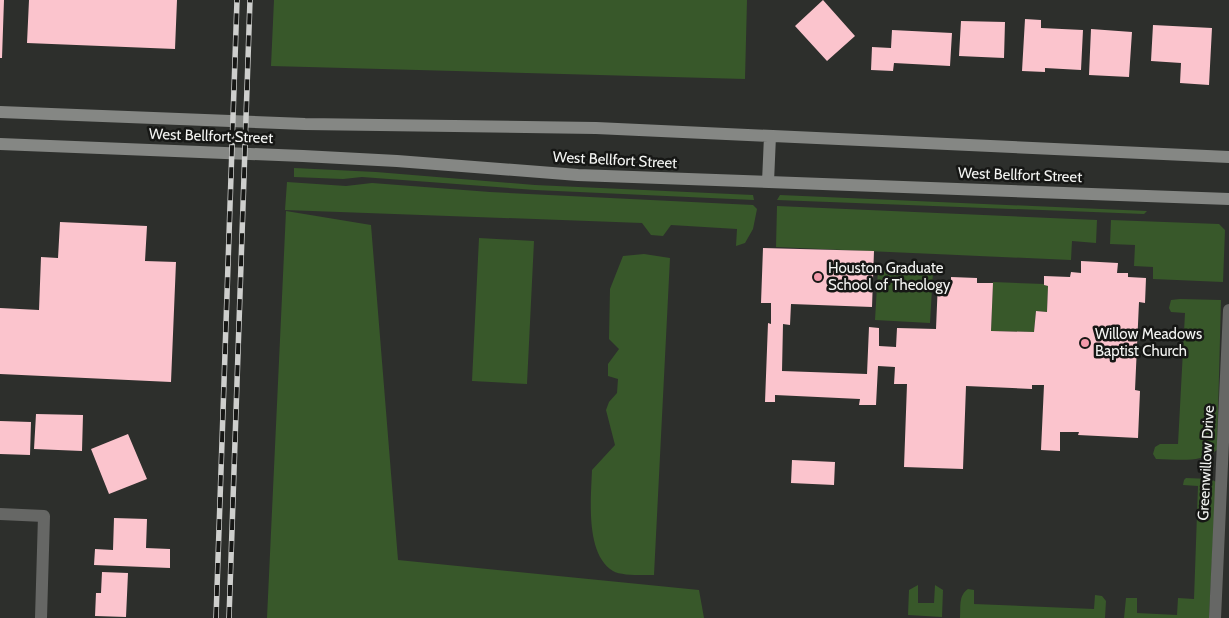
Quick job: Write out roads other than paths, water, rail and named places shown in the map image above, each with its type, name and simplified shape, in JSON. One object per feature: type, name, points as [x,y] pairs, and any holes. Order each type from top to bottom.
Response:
[{"type":"main road","name":"West Bellfort Street","points":[[0,112],[305,124],[596,128],[1229,157]]},
{"type":"main road","points":[[768,182],[770,136]]},
{"type":"main road","name":"West Bellfort Street","points":[[0,144],[303,156],[578,175],[1229,199]]},
{"type":"street","name":"Greenwillow Drive","points":[[1214,618],[1228,381],[1229,310]]},
{"type":"street","points":[[0,514],[44,516],[41,618]]},
{"type":"railway","points":[[216,618],[237,0]]},
{"type":"railway","points":[[229,618],[250,0]]},
{"type":"place","name":"Houston Graduate School of Theology","points":[[818,277]]},
{"type":"place","name":"Willow Meadows Baptist Church","points":[[1085,343]]}]
